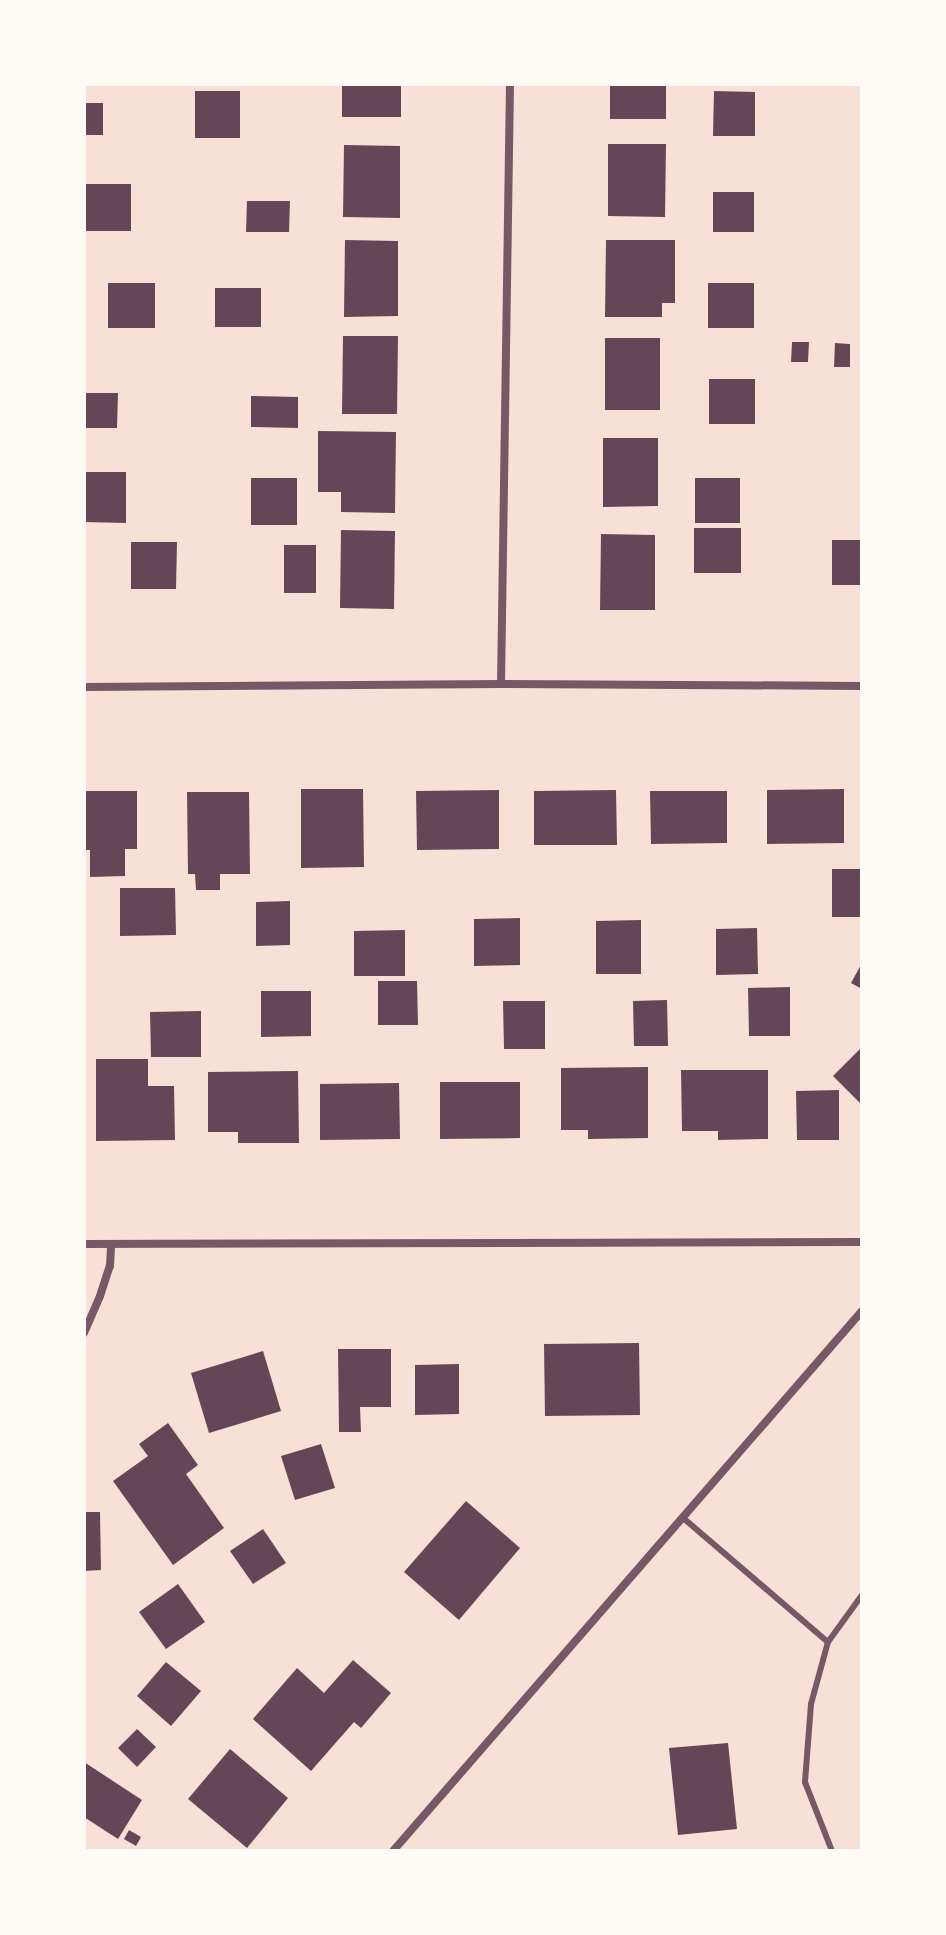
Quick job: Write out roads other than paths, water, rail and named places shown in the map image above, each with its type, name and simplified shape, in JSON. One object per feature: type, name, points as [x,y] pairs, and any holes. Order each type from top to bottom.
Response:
[{"type":"street","points":[[501,684],[510,84]]},
{"type":"street","points":[[84,687],[501,684],[862,686]]},
{"type":"street","points":[[84,1244],[862,1242]]},
{"type":"street","points":[[84,1333],[105,1281],[111,1246]]},
{"type":"street","points":[[393,1851],[862,1311]]},
{"type":"lane","points":[[681,1516],[828,1642]]},
{"type":"lane","points":[[832,1851],[805,1782],[811,1704],[828,1642],[862,1595]]}]
